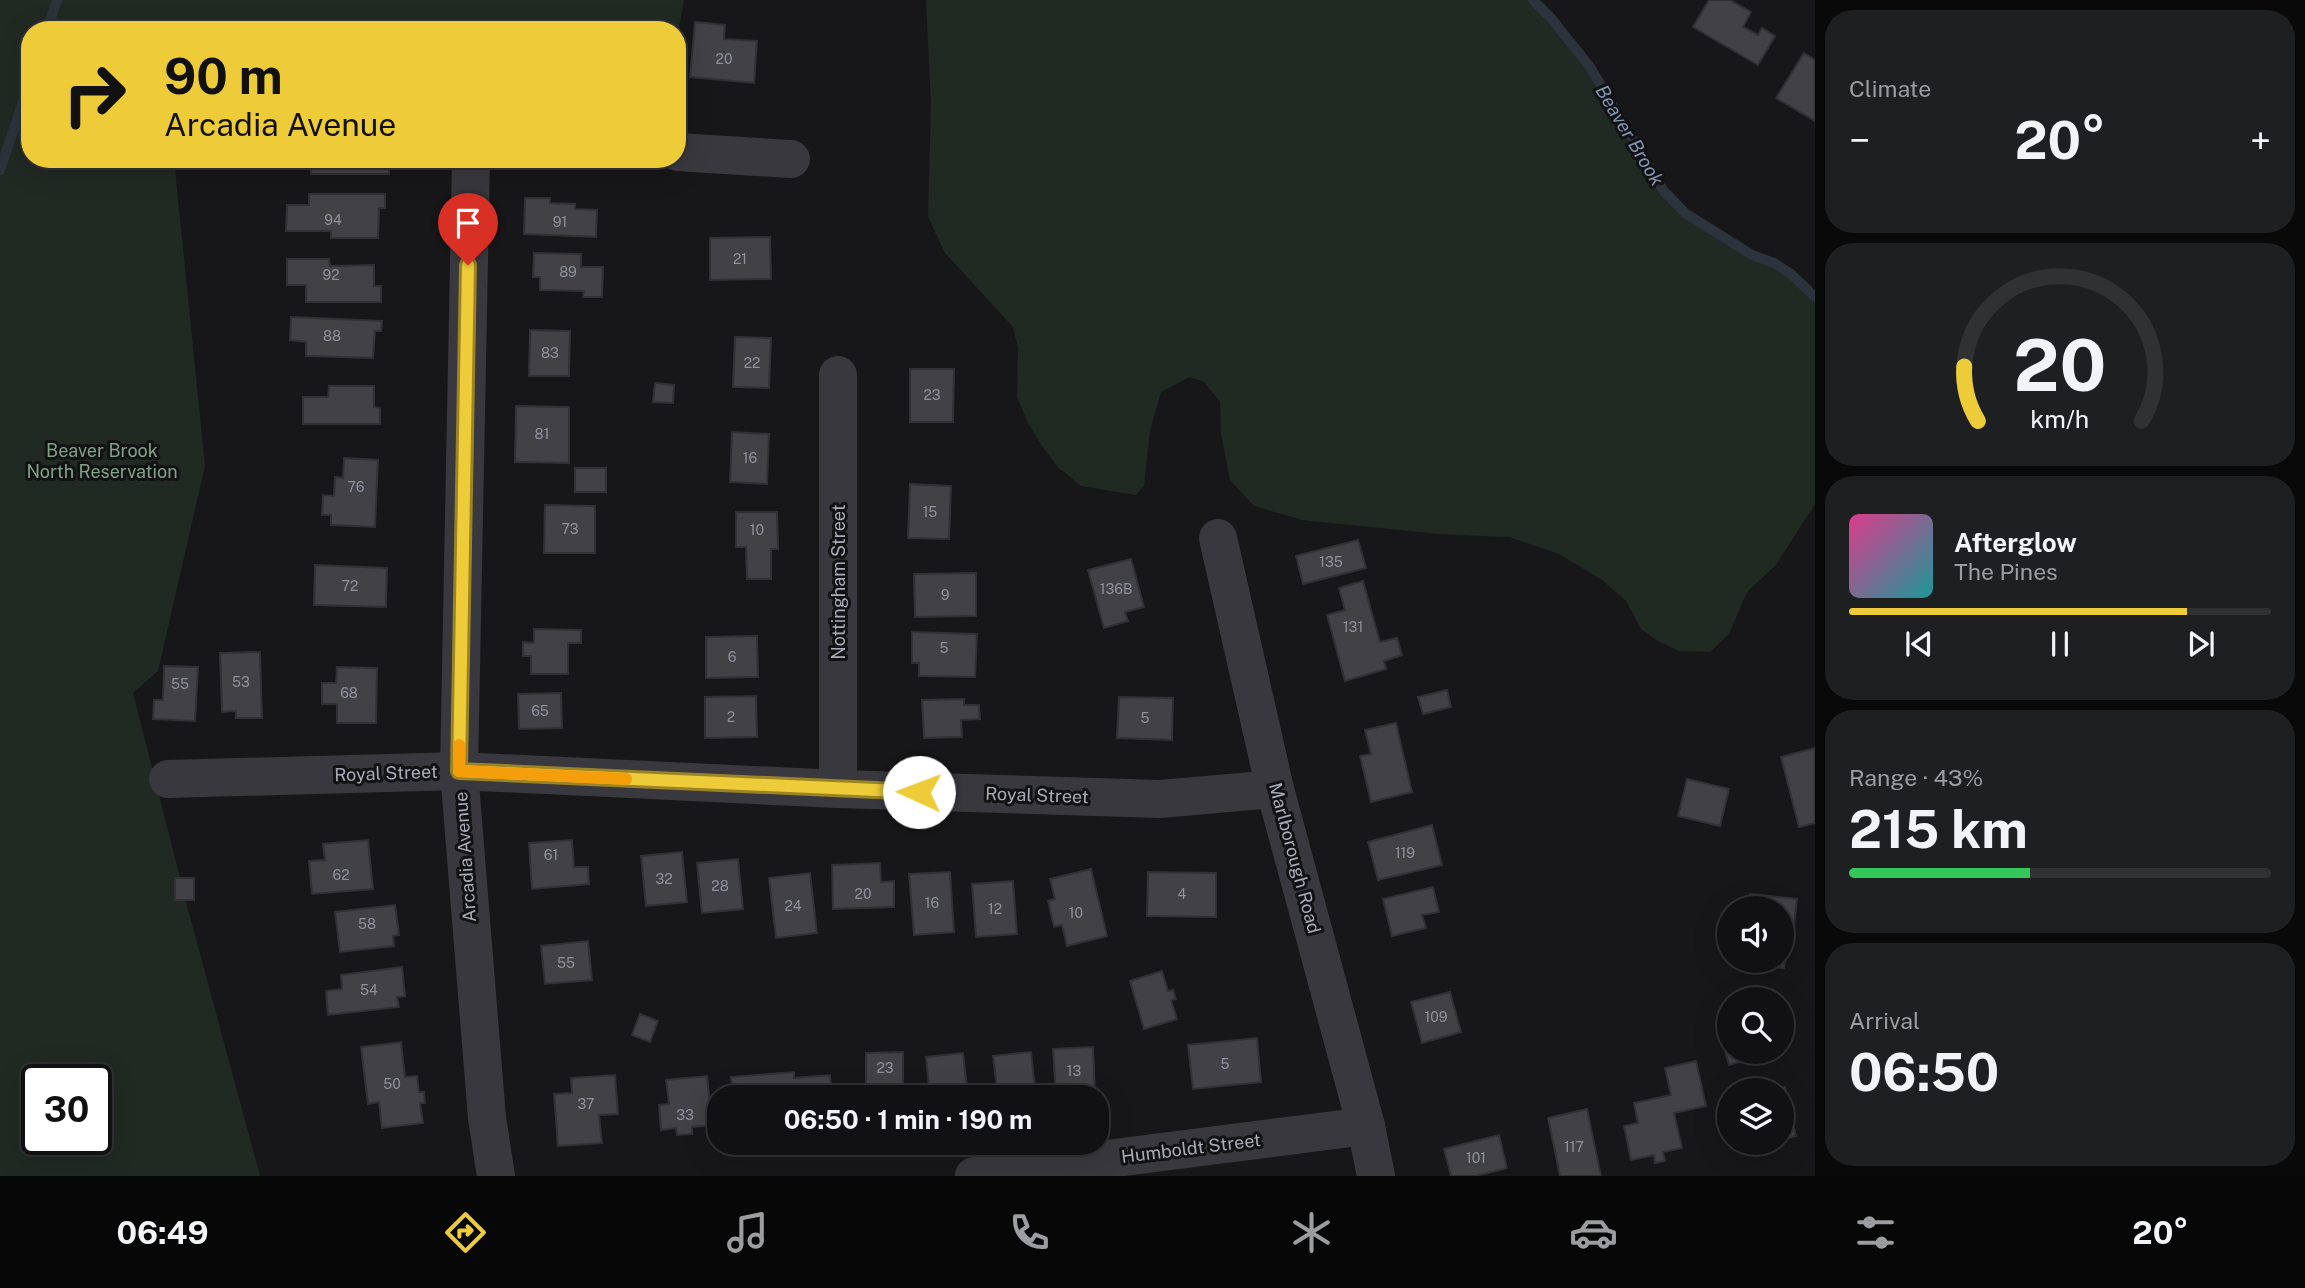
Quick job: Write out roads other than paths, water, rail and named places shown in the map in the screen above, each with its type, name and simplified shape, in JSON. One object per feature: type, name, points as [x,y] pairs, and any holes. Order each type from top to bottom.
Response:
[{"type":"street","points":[[686,153],[791,159]]},
{"type":"street","name":"Arcadia Avenue","points":[[471,168],[459,771],[486,1105],[496,1176]]},
{"type":"street","name":"Nottingham Street","points":[[838,375],[838,789]]},
{"type":"street","name":"Marlborough Road","points":[[1218,538],[1275,789],[1366,1126],[1376,1176]]},
{"type":"street","name":"Royal Street","points":[[168,779],[459,771],[838,789],[1160,799],[1275,789]]},
{"type":"street","name":"Humboldt Street","points":[[974,1176],[1366,1126]]},
{"type":"waterway","points":[[50,21],[57,0]]},
{"type":"waterway","name":"Beaver Brook","points":[[1533,0],[1590,67],[1663,190],[1685,213],[1752,255],[1774,263],[1791,274],[1815,297]]},
{"type":"waterway","points":[[0,170],[21,108]]},
{"type":"park label","name":"Beaver Brook North Reservation","points":[[102,460]]}]
